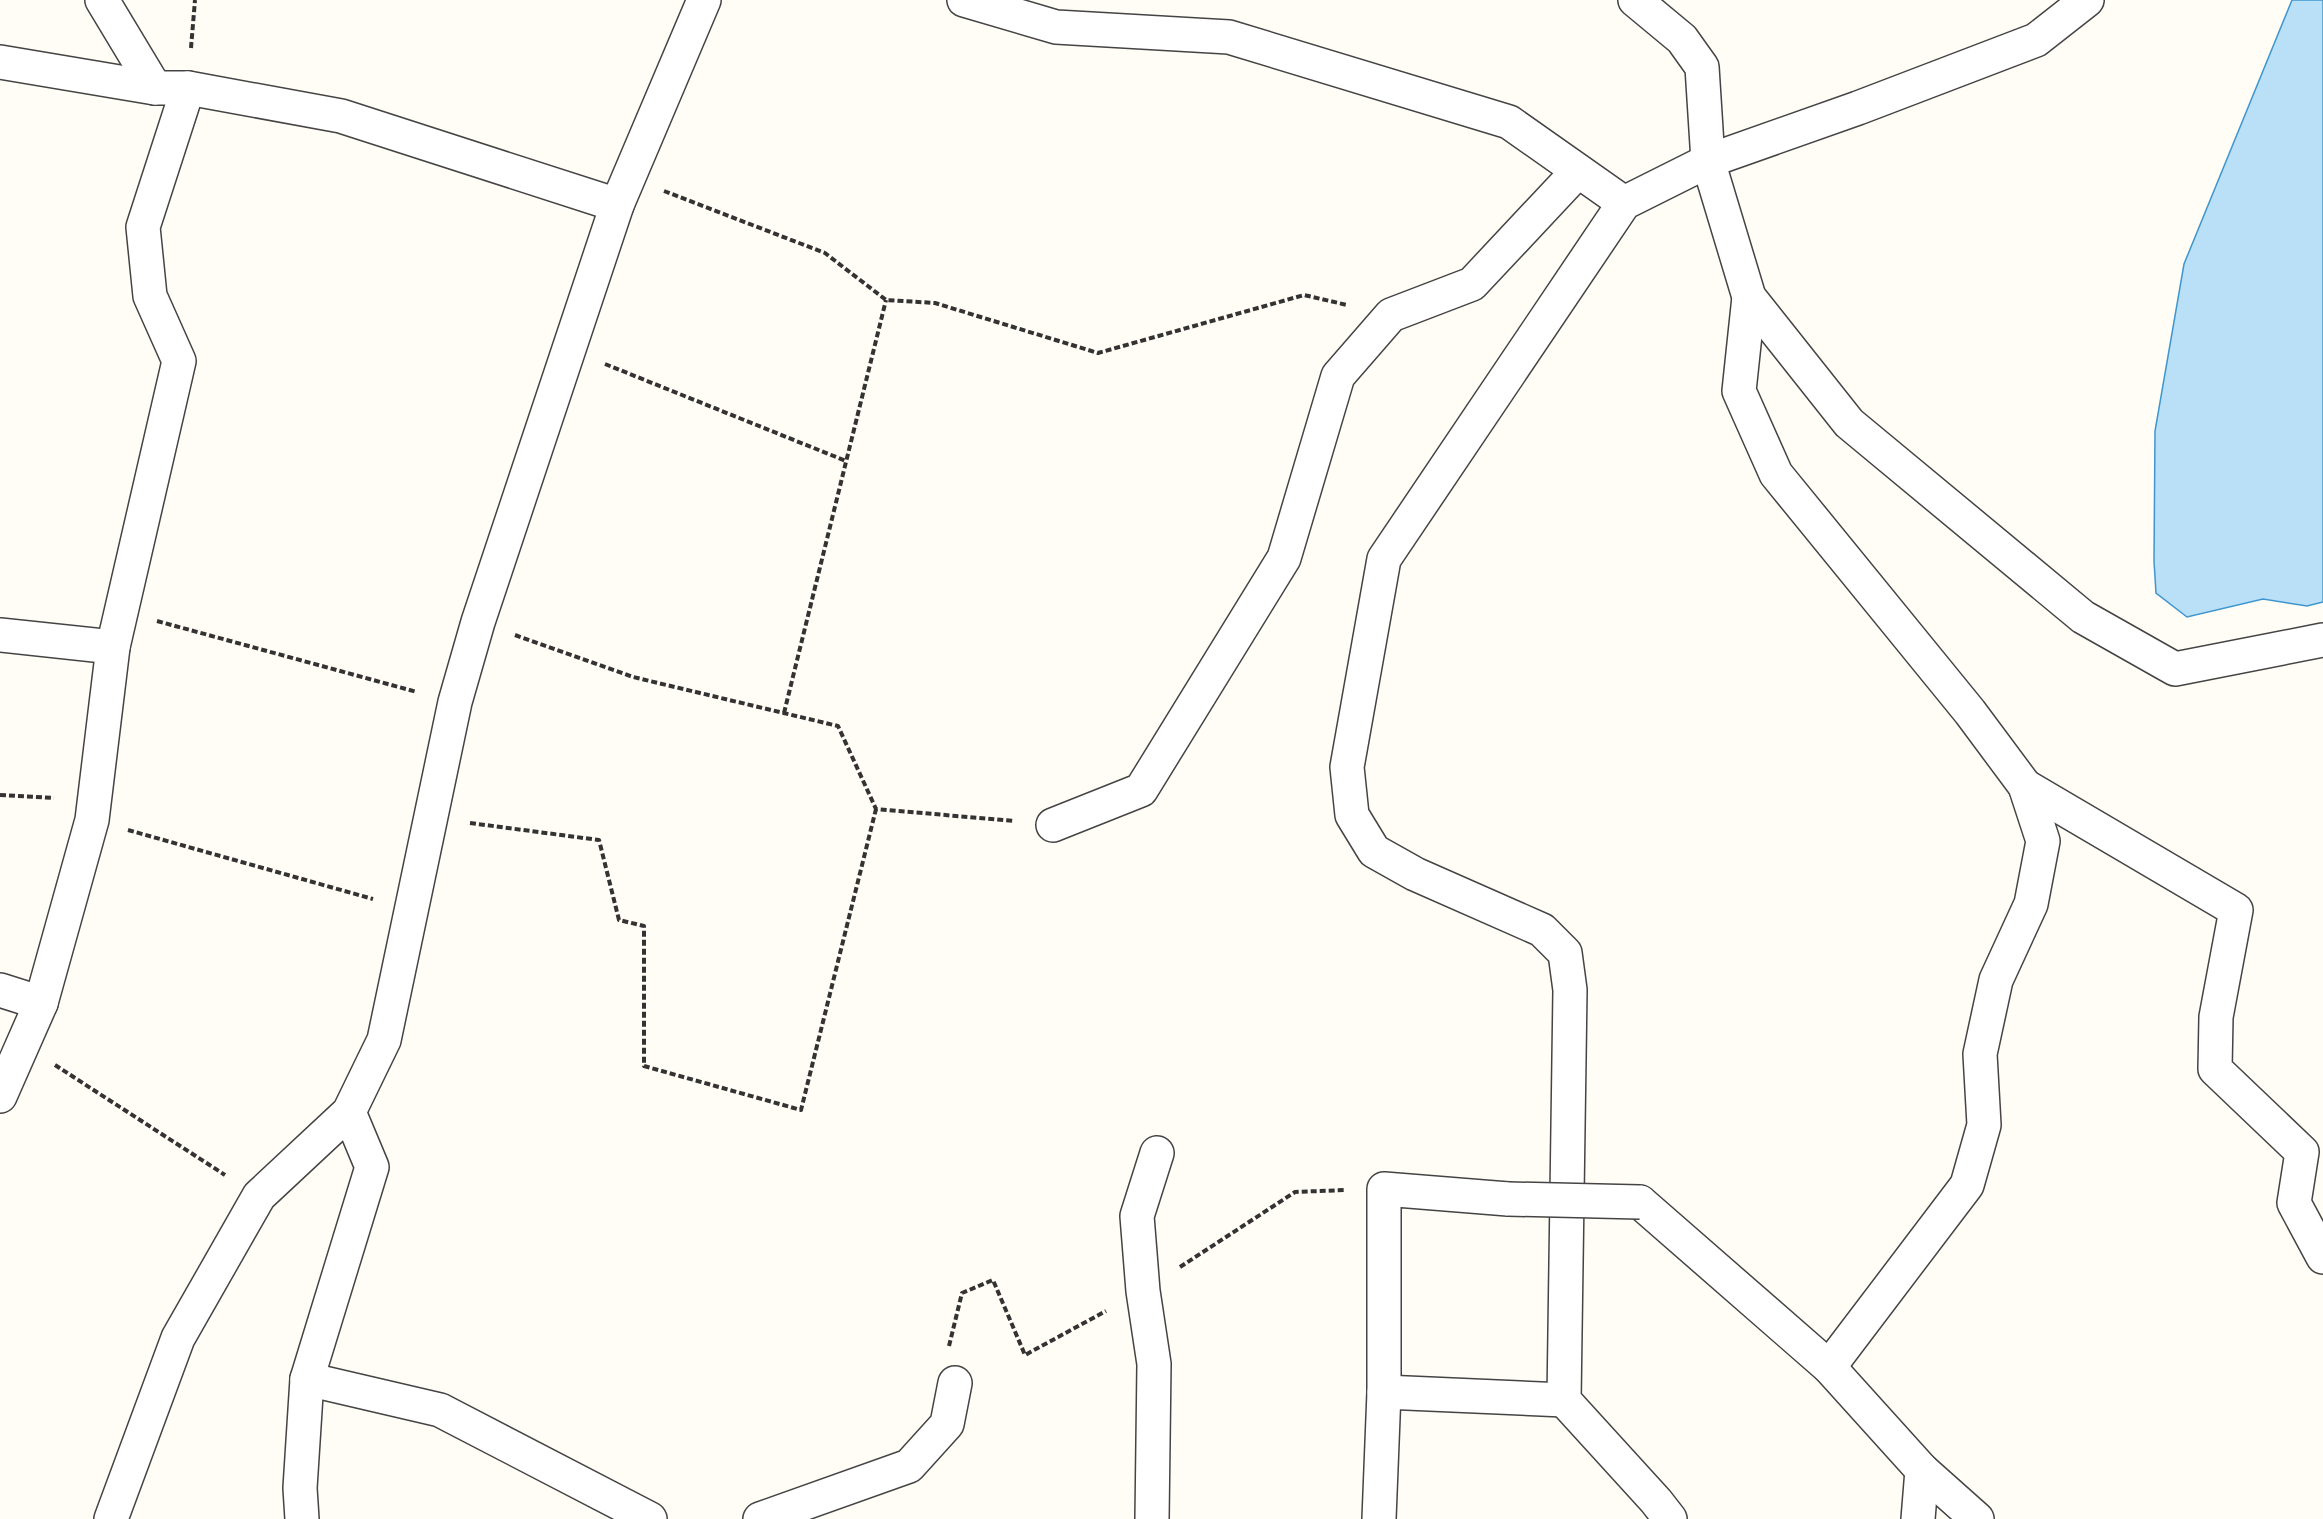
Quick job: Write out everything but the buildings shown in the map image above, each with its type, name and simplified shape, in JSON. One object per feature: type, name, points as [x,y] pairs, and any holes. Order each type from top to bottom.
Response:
[{"type":"street","points":[[102,0],[155,88]]},
{"type":"street","points":[[111,1519],[178,1338],[259,1196],[349,1112],[384,1040],[455,702],[478,622],[623,191],[704,0]]},
{"type":"street","points":[[964,0],[1056,27],[1229,37],[1509,122],[1624,202]]},
{"type":"street","points":[[1635,0],[1682,39],[1702,67],[1708,161],[1749,297],[1849,423],[2083,617],[2175,669],[2323,640]]},
{"type":"street","points":[[1670,1519],[1564,1400],[1570,990],[1565,954],[1542,930],[1415,874],[1374,851],[1352,815],[1347,767],[1384,558],[1624,202],[1708,161],[1858,108],[2036,40],[2087,0]]},
{"type":"street","points":[[0,62],[155,88],[188,88],[341,116],[623,191]]},
{"type":"street","points":[[0,1096],[42,1004],[93,810],[113,647],[179,361],[150,296],[143,227],[188,88]]},
{"type":"street","points":[[1053,825],[1141,790],[1284,558],[1338,376],[1391,315],[1472,284],[1578,171]]},
{"type":"street","points":[[1749,297],[1740,391],[1776,474],[1970,712],[2025,786],[2043,841],[2031,904],[1996,980],[1980,1054],[1984,1125],[1967,1185],[1829,1367]]},
{"type":"street","points":[[0,635],[113,647]]},
{"type":"street","points":[[2025,786],[2236,910],[2216,1017],[2215,1069],[2302,1152],[2294,1203],[2323,1257]]},
{"type":"street","points":[[0,990],[42,1004]]},
{"type":"street","points":[[302,1519],[300,1488],[307,1379],[372,1167],[349,1112]]},
{"type":"street","points":[[1152,1519],[1154,1364],[1143,1291],[1137,1216],[1157,1153]]},
{"type":"street","points":[[1379,1519],[1384,1392],[1384,1189],[1508,1199],[1640,1202],[1829,1367],[1922,1470],[1977,1519]]},
{"type":"street","points":[[307,1379],[440,1410],[650,1519]]},
{"type":"street","points":[[760,1519],[909,1466],[947,1424],[956,1383]]},
{"type":"street","points":[[1384,1392],[1564,1400]]},
{"type":"street","points":[[1918,1519],[1922,1470]]},
{"type":"path","points":[[188,88],[195,0]]},
{"type":"path","points":[[623,191],[825,253],[886,300],[935,303],[1098,353],[1304,295],[1391,315]]},
{"type":"path","points":[[784,713],[886,300]]},
{"type":"path","points":[[568,349],[846,461]]},
{"type":"path","points":[[122,612],[455,702]]},
{"type":"path","points":[[431,818],[599,840],[619,920],[644,926],[644,1066],[801,1110],[876,809],[838,726],[633,677],[478,622]]},
{"type":"path","points":[[0,795],[93,810],[411,910]]},
{"type":"path","points":[[876,809],[1053,825]]},
{"type":"path","points":[[23,1045],[259,1196]]},
{"type":"path","points":[[956,1383],[949,1344],[962,1293],[993,1280],[1025,1355],[1143,1291],[1295,1192],[1384,1189]]},
{"type":"water","points":[[2292,0],[2323,0],[2323,602],[2307,606],[2263,599],[2187,617],[2156,593],[2154,561],[2155,431],[2184,264]]}]
